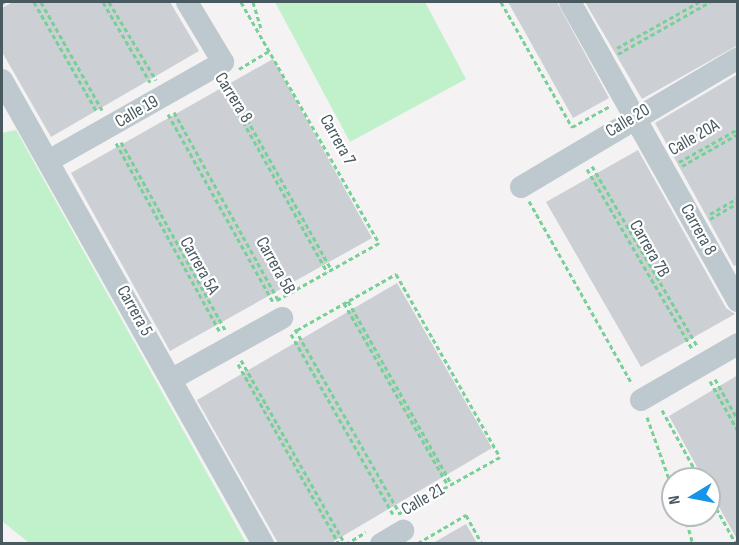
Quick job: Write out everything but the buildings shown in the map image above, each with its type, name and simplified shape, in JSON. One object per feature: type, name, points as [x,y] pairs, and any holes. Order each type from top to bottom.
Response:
[{"type":"street","points":[[187,2],[219,64]]},
{"type":"street","name":"Carrera 8","points":[[570,2],[738,301]]},
{"type":"street","name":"Calle 20","points":[[521,187],[629,107],[738,58]]},
{"type":"street","name":"Calle 19","points":[[50,160],[219,64]]},
{"type":"street","name":"Carrera 5","points":[[2,80],[50,160],[263,543]]},
{"type":"street","points":[[172,379],[285,316]]},
{"type":"street","points":[[651,405],[738,344]]},
{"type":"path","name":"Carrera 5A","points":[[34,2],[109,127]]},
{"type":"path","name":"Carrera 5A","points":[[41,2],[339,543]]},
{"type":"path","name":"Carrera 5B","points":[[104,2],[162,97],[285,316],[399,530]]},
{"type":"path","name":"Carrera 5B","points":[[109,2],[285,316],[399,530]]},
{"type":"path","points":[[241,2],[263,36]]},
{"type":"path","points":[[253,2],[263,36]]},
{"type":"path","name":"Calle 20","points":[[501,2],[572,127],[629,107]]},
{"type":"path","points":[[603,59],[699,2]]},
{"type":"path","points":[[603,59],[710,2]]},
{"type":"path","name":"Carrera 7","points":[[263,36],[379,243]]},
{"type":"path","name":"Carrera 8","points":[[219,64],[329,271]]},
{"type":"path","name":"Calle 20A","points":[[666,172],[738,129]]},
{"type":"path","name":"Calle 20A","points":[[666,172],[738,134]]},
{"type":"path","name":"Carrera 7B","points":[[589,160],[696,346]]},
{"type":"path","name":"Carrera 7B","points":[[584,163],[692,349]]},
{"type":"path","points":[[521,187],[651,405],[692,467]]},
{"type":"path","points":[[695,225],[738,198]]},
{"type":"path","points":[[695,225],[738,203]]},
{"type":"path","name":"Calle 21","points":[[396,274],[500,457],[449,484],[399,530]]},
{"type":"path","points":[[346,302],[449,484]]},
{"type":"path","name":"Carrera 5A","points":[[231,346],[345,543]]},
{"type":"path","points":[[715,379],[738,420]]},
{"type":"path","points":[[710,381],[738,431]]},
{"type":"path","points":[[651,405],[667,467]]},
{"type":"path","name":"Calle 21","points":[[345,543],[466,515],[482,543]]},
{"type":"path","points":[[721,516],[736,543]]},
{"type":"path","points":[[688,527],[693,543]]},
{"type":"green space","points":[[275,2],[425,2],[466,79],[350,142]]},
{"type":"green space","points":[[16,130],[246,543],[29,543],[2,521],[2,133]]}]
